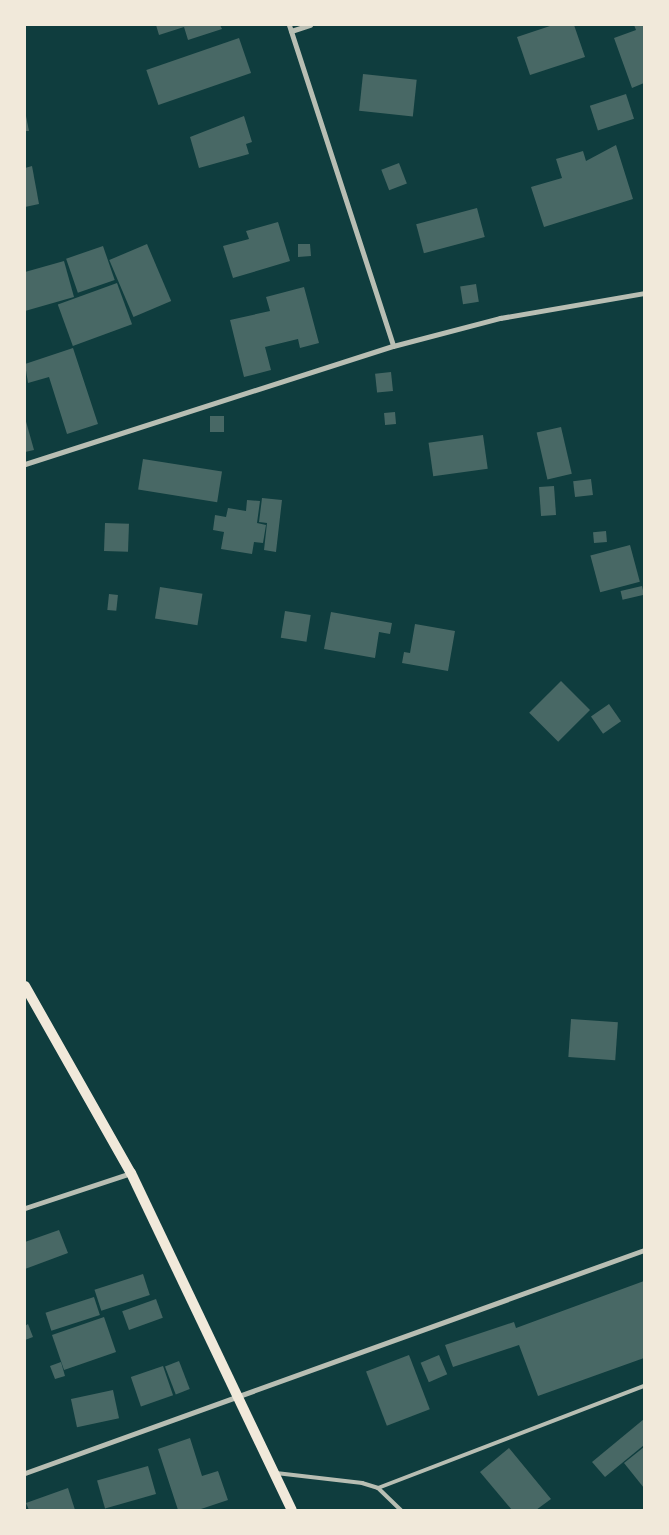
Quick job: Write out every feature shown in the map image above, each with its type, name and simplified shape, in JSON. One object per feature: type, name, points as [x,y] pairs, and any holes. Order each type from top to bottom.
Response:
[{"type":"main road","points":[[25,986],[131,1173],[276,1473],[292,1510]]},
{"type":"street","points":[[289,25],[393,346]]},
{"type":"street","points":[[291,31],[310,25]]},
{"type":"street","points":[[25,464],[393,346],[500,318],[644,293]]},
{"type":"street","points":[[25,1208],[131,1173]]},
{"type":"street","points":[[25,1473],[237,1394],[644,1250]]},
{"type":"lane","points":[[276,1473],[378,1488],[644,1386]]},
{"type":"lane","points":[[378,1488],[401,1510]]},
{"type":"building","points":[[156,25],[220,25],[222,29],[188,40],[184,27],[159,35]]},
{"type":"building","points":[[553,25],[574,25],[585,57],[530,75],[517,37]]},
{"type":"building","points":[[634,25],[644,25],[644,83],[632,88],[614,38],[636,30]]},
{"type":"building","points":[[239,38],[251,73],[158,105],[146,70]]},
{"type":"building","points":[[363,74],[417,80],[413,116],[359,111]]},
{"type":"building","points":[[626,94],[634,119],[598,130],[590,106]]},
{"type":"building","points":[[25,111],[29,131],[25,131]]},
{"type":"building","points":[[244,116],[252,142],[246,144],[249,154],[199,168],[190,137]]},
{"type":"building","points":[[616,145],[633,199],[544,227],[531,187],[562,178],[556,159],[583,151],[586,161]]},
{"type":"building","points":[[399,163],[407,184],[389,190],[381,170]]},
{"type":"building","points":[[32,166],[39,204],[25,207],[25,168]]},
{"type":"building","points":[[477,208],[485,237],[424,253],[416,224]]},
{"type":"building","points":[[278,222],[290,261],[233,278],[223,246],[249,239],[246,231]]},
{"type":"building","points":[[147,244],[171,301],[133,317],[109,260]]},
{"type":"building","points":[[298,244],[310,244],[311,256],[298,257]]},
{"type":"building","points":[[103,246],[115,280],[78,293],[66,259]]},
{"type":"building","points":[[64,261],[74,297],[25,311],[25,272]]},
{"type":"building","points":[[117,283],[132,324],[73,346],[58,305]]},
{"type":"building","points":[[476,284],[479,302],[463,304],[460,287]]},
{"type":"building","points":[[304,287],[319,343],[300,348],[298,339],[265,347],[271,370],[244,377],[230,320],[270,311],[266,297]]},
{"type":"building","points":[[73,348],[98,424],[67,434],[49,377],[28,383],[25,364]]},
{"type":"building","points":[[391,372],[393,391],[377,393],[375,374]]},
{"type":"building","points":[[395,412],[396,424],[385,425],[384,413]]},
{"type":"building","points":[[210,416],[224,416],[224,432],[210,432]]},
{"type":"building","points":[[25,418],[34,450],[25,452]]},
{"type":"building","points":[[561,427],[572,474],[547,479],[537,433]]},
{"type":"building","points":[[483,435],[488,469],[433,476],[429,443]]},
{"type":"building","points":[[143,459],[222,472],[217,502],[138,490]]},
{"type":"building","points":[[591,479],[593,495],[575,497],[573,481]]},
{"type":"building","points":[[554,486],[556,515],[541,516],[539,487]]},
{"type":"building","points":[[262,498],[282,500],[276,552],[264,550],[267,523],[259,522]]},
{"type":"building","points":[[247,500],[260,501],[257,523],[266,525],[263,543],[254,542],[252,554],[221,549],[224,532],[213,530],[215,515],[226,517],[228,508],[246,511]]},
{"type":"building","points":[[105,523],[129,524],[128,552],[104,551]]},
{"type":"building","points":[[606,531],[607,542],[594,543],[593,532]]},
{"type":"building","points":[[630,545],[640,582],[600,592],[590,556]]},
{"type":"building","points":[[642,586],[644,595],[623,600],[621,591]]},
{"type":"building","points":[[160,587],[202,594],[197,625],[155,619]]},
{"type":"building","points":[[109,594],[118,595],[116,611],[107,610]]},
{"type":"building","points":[[285,611],[311,615],[306,642],[281,638]]},
{"type":"building","points":[[331,612],[392,623],[390,634],[379,632],[375,658],[324,649]]},
{"type":"building","points":[[415,624],[455,631],[448,671],[402,663],[404,652],[410,653]]},
{"type":"building","points":[[561,681],[590,710],[558,742],[529,713]]},
{"type":"building","points":[[609,704],[621,721],[603,734],[591,717]]},
{"type":"building","points":[[571,1019],[618,1022],[615,1060],[568,1057]]},
{"type":"building","points":[[59,1230],[68,1253],[25,1269],[25,1242]]},
{"type":"building","points":[[143,1274],[150,1295],[101,1311],[94,1290]]},
{"type":"building","points":[[644,1281],[644,1358],[538,1396],[519,1345],[453,1367],[445,1345],[514,1322],[516,1328]]},
{"type":"building","points":[[94,1297],[100,1315],[51,1331],[45,1313]]},
{"type":"building","points":[[156,1299],[163,1318],[129,1330],[122,1311]]},
{"type":"building","points":[[104,1317],[116,1352],[64,1370],[52,1335]]},
{"type":"building","points":[[28,1324],[33,1337],[25,1340],[25,1326]]},
{"type":"building","points":[[409,1355],[430,1409],[387,1426],[366,1371]]},
{"type":"building","points":[[439,1355],[447,1374],[429,1382],[421,1363]]},
{"type":"building","points":[[179,1361],[190,1389],[176,1394],[165,1366]]},
{"type":"building","points":[[61,1362],[65,1376],[55,1379],[50,1366]]},
{"type":"building","points":[[163,1366],[173,1395],[141,1406],[131,1377]]},
{"type":"building","points":[[113,1390],[119,1418],[77,1427],[71,1399]]},
{"type":"building","points":[[644,1419],[644,1445],[605,1477],[592,1462]]},
{"type":"building","points":[[190,1438],[202,1476],[218,1471],[228,1500],[198,1510],[178,1510],[158,1449]]},
{"type":"building","points":[[644,1447],[644,1488],[624,1463]]},
{"type":"building","points":[[509,1448],[551,1499],[536,1510],[512,1510],[480,1472]]},
{"type":"building","points":[[148,1466],[156,1494],[105,1508],[97,1481]]},
{"type":"building","points":[[68,1488],[75,1510],[29,1510],[26,1503]]}]
